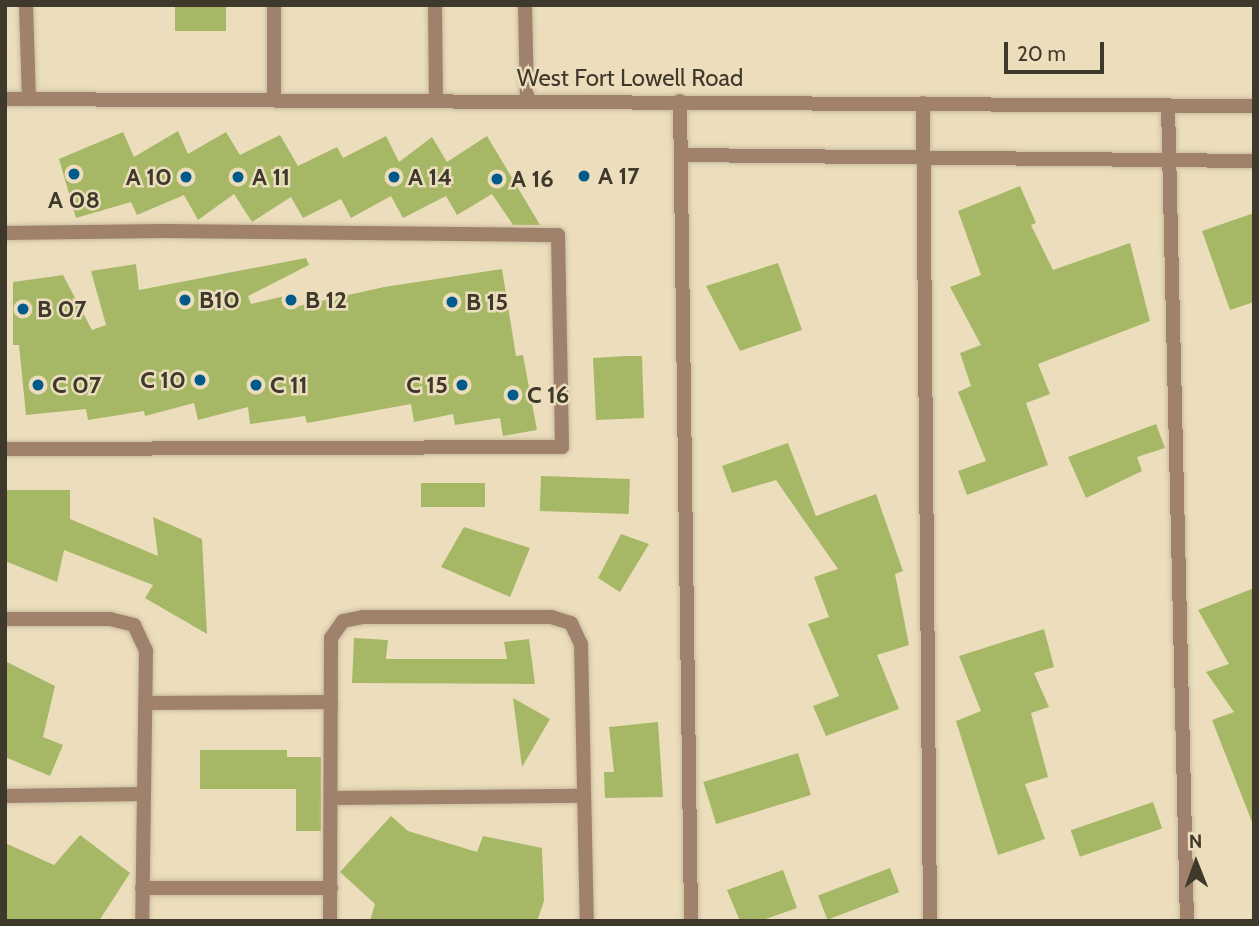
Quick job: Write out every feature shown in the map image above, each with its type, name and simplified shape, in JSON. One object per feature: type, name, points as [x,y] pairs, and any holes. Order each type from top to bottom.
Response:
[{"type":"street","points":[[26,5],[29,99]]},
{"type":"street","points":[[274,5],[274,100]]},
{"type":"street","points":[[435,5],[436,100]]},
{"type":"street","points":[[525,5],[527,100]]},
{"type":"street","name":"West Fort Lowell Road","points":[[5,99],[1254,106]]},
{"type":"street","points":[[680,101],[691,921]]},
{"type":"street","points":[[923,103],[930,921]]},
{"type":"street","points":[[1168,105],[1187,921]]},
{"type":"street","points":[[681,155],[1254,161]]},
{"type":"street","points":[[5,233],[164,231],[558,235],[562,447],[5,449]]},
{"type":"street","points":[[330,921],[331,638],[343,621],[364,617],[551,617],[571,623],[580,644],[587,921]]},
{"type":"street","points":[[5,619],[110,619],[134,625],[146,651],[142,921]]},
{"type":"street","points":[[146,703],[331,702]]},
{"type":"street","points":[[5,796],[144,794]]},
{"type":"street","points":[[331,798],[584,796]]},
{"type":"street","points":[[142,888],[331,888]]},
{"type":"building","points":[[175,5],[226,5],[226,31],[175,31]]},
{"type":"building","points":[[178,131],[188,154],[226,132],[240,155],[280,135],[298,166],[337,147],[343,158],[386,136],[399,162],[432,137],[447,162],[487,136],[540,225],[513,225],[492,194],[457,215],[446,196],[403,218],[391,196],[351,218],[341,199],[303,218],[291,197],[252,222],[234,194],[198,220],[184,195],[137,215],[131,202],[76,218],[59,159],[123,132],[134,157]]},
{"type":"building","points":[[1020,186],[1036,223],[1031,225],[1053,270],[1130,243],[1150,321],[1038,364],[1050,394],[1026,403],[1048,465],[967,495],[958,471],[986,461],[958,392],[971,386],[960,353],[981,345],[950,287],[981,275],[958,211]]},
{"type":"building","points":[[1254,213],[1254,302],[1230,310],[1202,231]]},
{"type":"building","points":[[306,258],[309,265],[248,296],[251,304],[285,296],[290,308],[384,287],[502,269],[516,356],[523,355],[537,430],[503,436],[500,418],[455,425],[453,414],[414,422],[411,404],[307,423],[305,416],[250,424],[248,407],[198,420],[194,403],[145,416],[144,411],[88,420],[86,409],[26,415],[19,345],[13,345],[13,282],[63,275],[92,330],[106,325],[91,271],[136,264],[139,290]]},
{"type":"building","points":[[778,263],[802,330],[740,351],[706,286]]},
{"type":"building","points":[[642,356],[644,418],[596,420],[593,358]]},
{"type":"building","points":[[1156,424],[1165,448],[1137,457],[1142,471],[1086,498],[1068,457]]},
{"type":"building","points":[[788,443],[816,516],[876,494],[903,571],[895,574],[909,645],[877,655],[899,709],[826,736],[813,706],[839,696],[808,624],[829,617],[814,577],[838,569],[776,480],[732,493],[722,466]]},
{"type":"building","points":[[541,476],[630,479],[629,514],[540,511]]},
{"type":"building","points":[[421,483],[485,483],[485,507],[421,507]]},
{"type":"building","points":[[5,490],[70,490],[70,519],[158,556],[153,517],[202,539],[207,634],[145,598],[153,585],[64,550],[57,582],[5,561]]},
{"type":"building","points":[[464,527],[530,548],[510,597],[441,567]]},
{"type":"building","points":[[621,534],[649,544],[620,592],[598,578]]},
{"type":"building","points":[[1254,588],[1252,822],[1212,720],[1234,712],[1206,672],[1229,664],[1198,610]]},
{"type":"building","points":[[1044,629],[1054,667],[1034,673],[1049,707],[1031,713],[1048,777],[1025,784],[1045,839],[998,855],[956,721],[981,711],[959,656]]},
{"type":"building","points":[[354,638],[388,640],[386,659],[507,659],[504,642],[529,639],[535,684],[352,683]]},
{"type":"building","points":[[5,661],[55,686],[43,737],[63,745],[50,776],[5,757]]},
{"type":"building","points":[[513,698],[550,719],[522,767]]},
{"type":"building","points":[[658,722],[663,797],[605,798],[604,772],[614,772],[609,727]]},
{"type":"building","points":[[200,750],[287,750],[287,757],[321,757],[321,831],[296,831],[296,789],[200,789]]},
{"type":"building","points":[[798,753],[811,795],[716,824],[703,782]]},
{"type":"building","points":[[1153,802],[1162,828],[1080,857],[1071,830]]},
{"type":"building","points":[[391,816],[408,831],[477,852],[483,836],[542,848],[544,901],[537,921],[370,921],[375,904],[340,872]]},
{"type":"building","points":[[80,835],[130,873],[99,921],[5,921],[5,843],[54,865]]},
{"type":"building","points":[[890,868],[899,892],[827,920],[818,896]]},
{"type":"building","points":[[783,870],[797,908],[760,921],[740,921],[727,890]]},
{"type":"place","name":"A 08","points":[[74,174]]},
{"type":"place","name":"A 17","points":[[584,176]]},
{"type":"place","name":"A 10","points":[[186,177]]},
{"type":"place","name":"A 11","points":[[238,177]]},
{"type":"place","name":"A 14","points":[[394,177]]},
{"type":"place","name":"A 16","points":[[497,179]]},
{"type":"place","name":"B10","points":[[185,300]]},
{"type":"place","name":"B 12","points":[[291,300]]},
{"type":"place","name":"B 15","points":[[452,302]]},
{"type":"place","name":"B 07","points":[[23,309]]},
{"type":"place","name":"C 10","points":[[200,380]]},
{"type":"place","name":"C 07","points":[[38,385]]},
{"type":"place","name":"C 11","points":[[256,385]]},
{"type":"place","name":"C 15","points":[[462,385]]},
{"type":"place","name":"C 16","points":[[513,395]]}]
